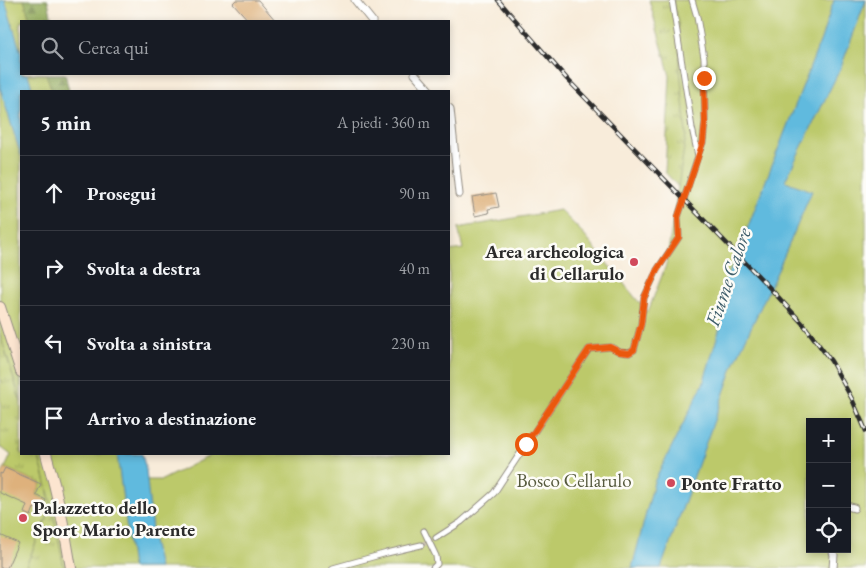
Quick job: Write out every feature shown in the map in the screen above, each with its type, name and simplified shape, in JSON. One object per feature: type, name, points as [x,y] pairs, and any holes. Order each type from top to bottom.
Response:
[{"type":"main road","points":[[0,307],[20,369]]},
{"type":"main road","points":[[46,455],[64,524],[70,568]]},
{"type":"street","points":[[355,0],[371,20]]},
{"type":"street","points":[[672,0],[698,156]]},
{"type":"street","points":[[436,538],[462,522],[494,493],[589,349],[610,347],[620,352],[629,353],[634,350],[641,324],[644,298],[657,270],[679,237],[678,217],[703,142],[705,122],[704,58],[692,0]]},
{"type":"street","points":[[416,75],[429,90]]},
{"type":"street","points":[[450,110],[459,194]]},
{"type":"street","points":[[424,531],[436,556],[437,564],[433,568]]},
{"type":"street","points":[[333,568],[421,545]]},
{"type":"street","points":[[833,553],[833,568]]},
{"type":"green space","points":[[0,0],[24,0],[30,20],[20,20],[20,75],[46,75],[52,90],[20,90],[20,399],[0,334]]},
{"type":"green space","points":[[5,0],[48,0],[52,20],[20,20]]},
{"type":"green space","points":[[649,0],[697,0],[688,198],[665,172],[670,76]]},
{"type":"green space","name":"Bosco Cellarulo","points":[[673,0],[866,0],[866,568],[64,568],[46,482],[38,455],[137,455],[143,480],[162,480],[211,455],[450,455],[450,251],[463,249],[458,228],[560,210],[579,229],[647,312],[666,265],[686,135],[678,22]]},
{"type":"green space","points":[[28,75],[65,75],[69,90],[33,90]]},
{"type":"green space","points":[[0,334],[20,399],[20,455],[38,455],[46,482],[64,568],[25,568],[48,515],[41,511],[36,495],[41,484],[5,468],[11,455],[0,448]]},
{"type":"green space","name":"Palazzetto dello Sport Mario Parente","points":[[5,468],[41,484],[36,495],[46,500],[41,511],[48,515],[25,568],[0,568],[0,473],[2,474]]},
{"type":"water","points":[[0,0],[5,0],[20,50],[20,75],[28,75],[33,90],[20,90],[20,153],[0,88]]},
{"type":"water","name":"Fiume Calore","points":[[834,0],[866,0],[841,67],[785,181],[812,191],[735,362],[661,568],[632,568],[654,482],[703,384],[728,301],[724,281],[736,260],[821,39]]},
{"type":"water","points":[[117,455],[142,455],[146,470],[153,541],[159,568],[132,568]]},
{"type":"building","points":[[236,0],[258,0],[275,20],[248,20],[233,3]]},
{"type":"building","points":[[496,193],[499,207],[488,209],[489,213],[475,216],[472,197]]},
{"type":"building","points":[[5,468],[41,484],[36,495],[46,500],[41,511],[34,508],[31,516],[24,513],[27,505],[0,493],[0,473],[2,474]]},
{"type":"building","points":[[0,535],[18,543],[7,568],[0,568]]},
{"type":"tunnel","points":[[421,545],[436,538]]},
{"type":"railway","points":[[498,0],[567,79],[804,325],[831,361],[852,399],[866,431]]},
{"type":"place","name":"Area archeologica di Cellarulo","points":[[634,262]]},
{"type":"place","name":"Ponte Fratto","points":[[671,483]]},
{"type":"place","name":"Palazzetto dello Sport Mario Parente","points":[[23,518]]},
{"type":"route","points":[[526,444],[589,349],[610,347],[620,352],[629,353],[634,350],[641,324],[644,298],[657,270],[679,237],[678,217],[703,142],[705,122],[704,78]]}]
